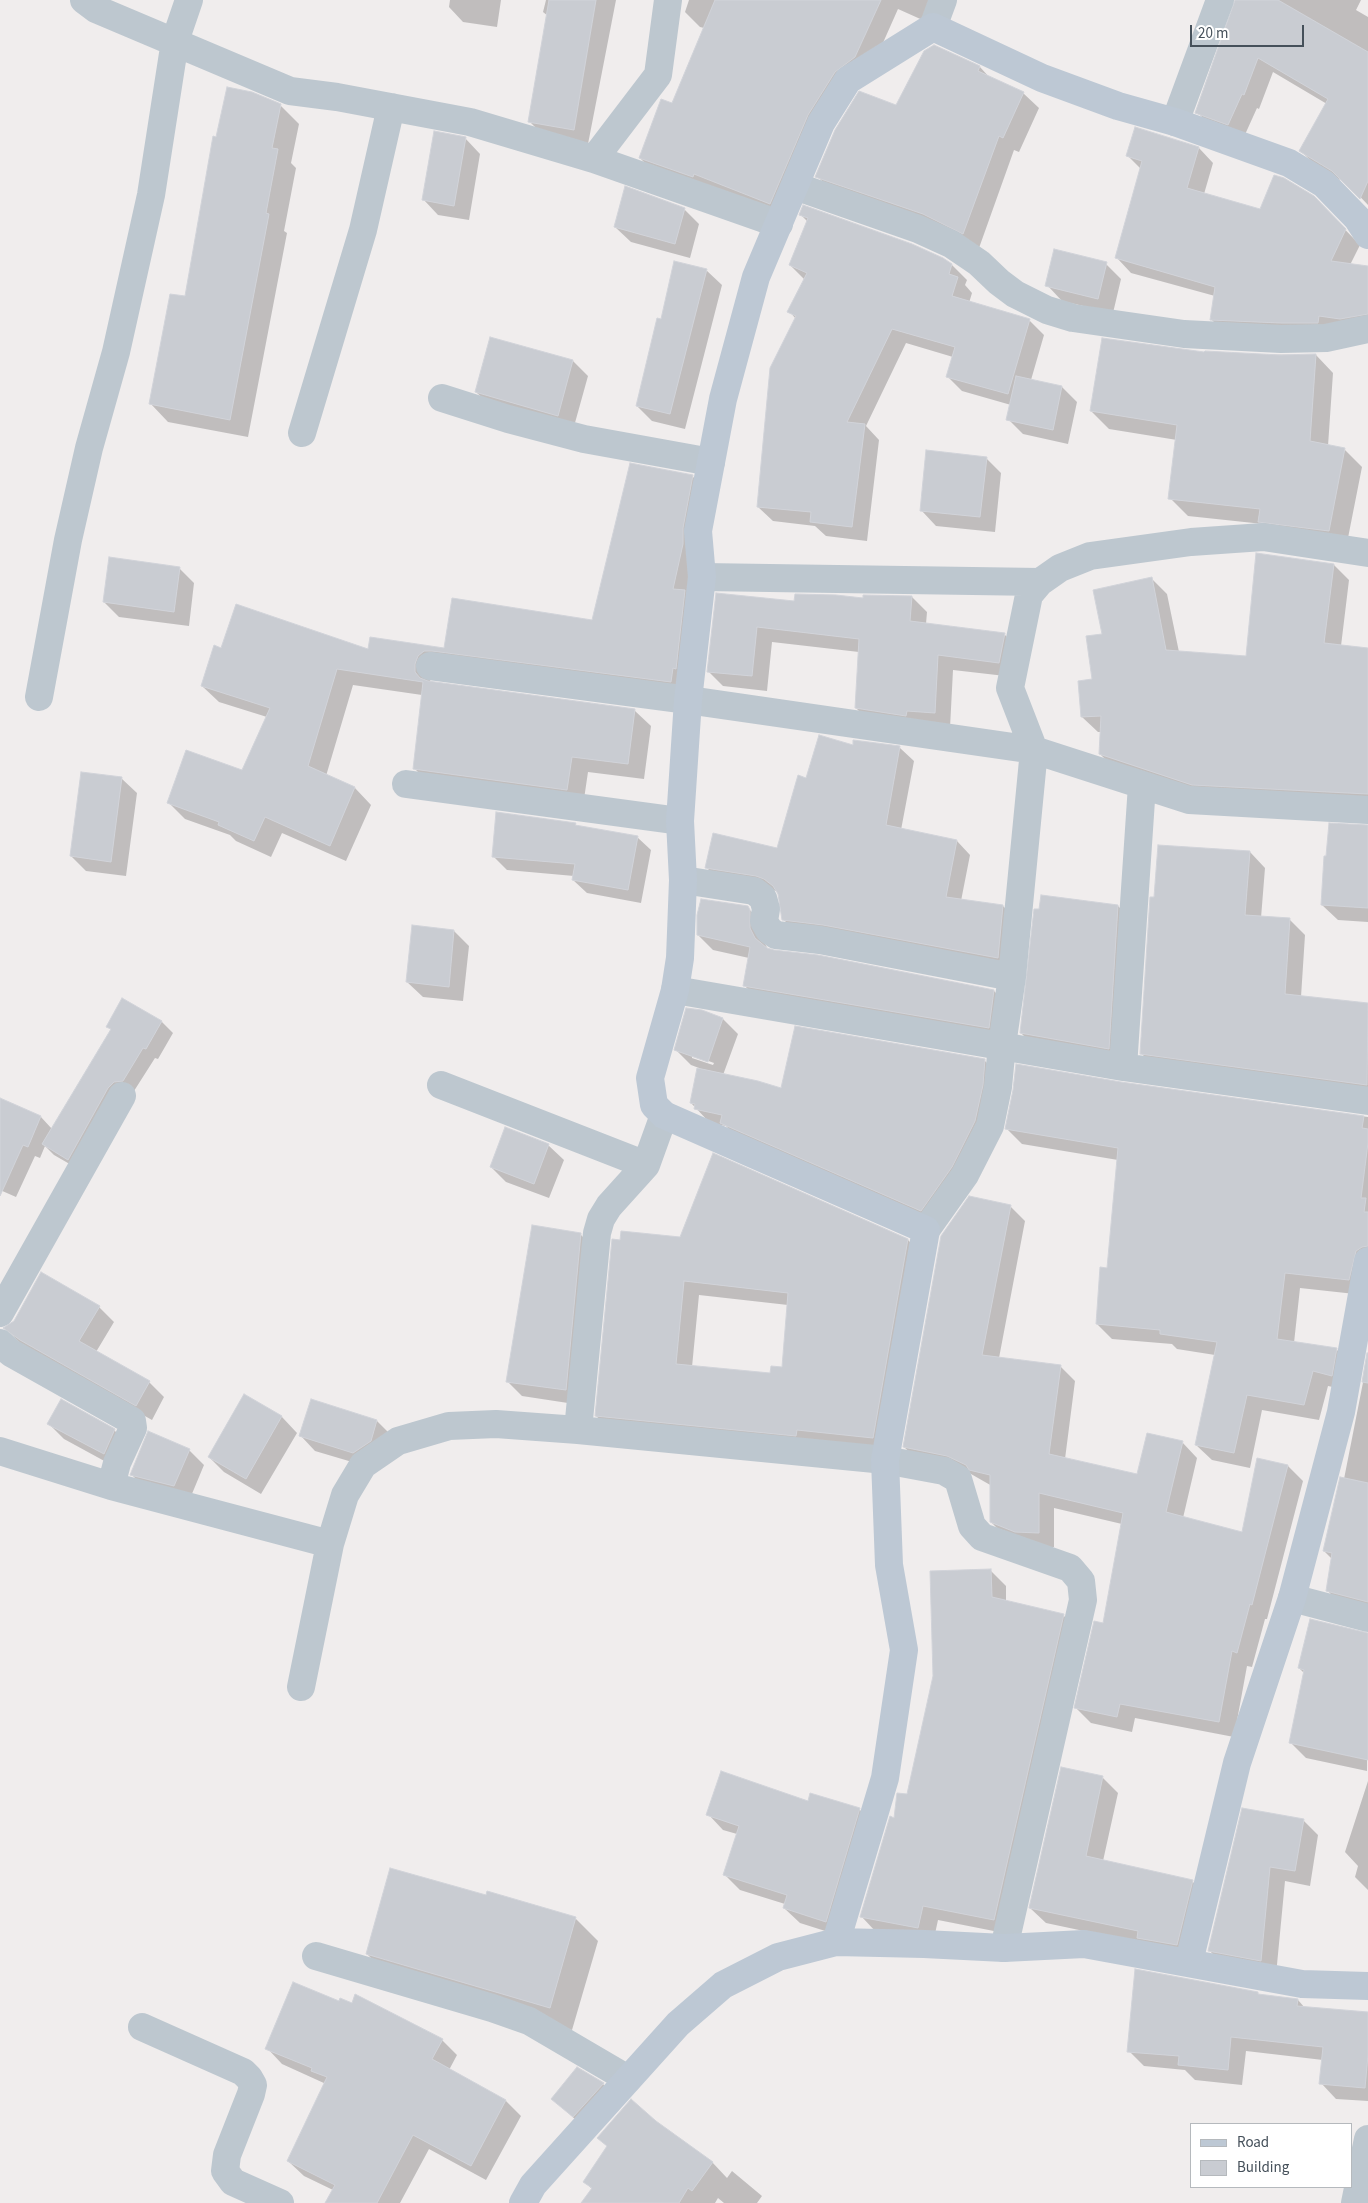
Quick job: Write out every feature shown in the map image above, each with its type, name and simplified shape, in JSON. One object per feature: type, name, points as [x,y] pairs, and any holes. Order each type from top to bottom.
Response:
[{"type":"street","points":[[84,0],[96,9],[290,91],[337,97],[470,122],[594,159],[779,224]]},
{"type":"street","points":[[39,697],[68,540],[89,448],[116,352],[151,195],[175,41],[189,0]]},
{"type":"street","points":[[594,159],[658,75],[668,0]]},
{"type":"street","points":[[926,1230],[664,1115],[654,1105],[650,1078],[675,990],[680,958],[683,880],[680,820],[688,700],[702,577],[698,531],[723,399],[756,277],[821,123],[848,80],[933,27],[943,0]]},
{"type":"street","points":[[1175,122],[1220,0]]},
{"type":"street","points":[[933,27],[1042,78],[1118,106],[1175,122],[1289,163],[1324,184],[1357,218],[1368,235]]},
{"type":"street","points":[[302,433],[363,230],[391,107]]},
{"type":"street","points":[[795,186],[918,229],[951,244],[979,263],[1015,294],[1047,310],[1073,318],[1184,334],[1280,339],[1326,338],[1368,329]]},
{"type":"street","points":[[442,398],[508,419],[584,439],[711,462]]},
{"type":"street","points":[[836,1942],[885,1778],[904,1650],[890,1565],[885,1460],[926,1230],[965,1175],[990,1126],[998,1087],[1012,977],[1034,750],[1010,688],[1029,595],[1040,582],[1060,568],[1090,556],[1191,542],[1263,537],[1368,552]]},
{"type":"street","points":[[702,577],[1040,582]]},
{"type":"street","points":[[430,666],[688,700],[1034,750],[1189,800],[1368,810]]},
{"type":"street","points":[[406,784],[680,820]]},
{"type":"street","points":[[1123,1067],[1142,785]]},
{"type":"street","points":[[683,880],[754,891],[763,898],[766,909],[764,921],[769,930],[776,935],[820,940],[1012,977]]},
{"type":"street","points":[[675,990],[1123,1067],[1368,1101]]},
{"type":"street","points":[[441,1085],[646,1165]]},
{"type":"street","points":[[0,1313],[122,1096]]},
{"type":"street","points":[[578,1430],[597,1233],[601,1219],[609,1206],[646,1165],[664,1115]]},
{"type":"street","points":[[1188,1962],[1237,1763],[1292,1598],[1340,1412],[1368,1261]]},
{"type":"street","points":[[0,1343],[11,1353],[132,1421],[133,1428],[118,1464],[112,1486]]},
{"type":"street","points":[[301,1687],[330,1544],[345,1495],[363,1465],[398,1442],[449,1426],[496,1424],[578,1430],[885,1460],[944,1471],[958,1479],[972,1526],[982,1537],[1070,1568],[1081,1581],[1083,1600],[1004,1948]]},
{"type":"street","points":[[0,1451],[112,1486],[330,1544]]},
{"type":"street","points":[[1292,1598],[1368,1618]]},
{"type":"street","points":[[523,2203],[533,2185],[678,2024],[723,1985],[778,1957],[836,1942],[1004,1948],[1084,1944],[1302,1984],[1368,1986]]},
{"type":"street","points":[[316,1956],[492,2008],[529,2021],[628,2079]]},
{"type":"street","points":[[142,2027],[243,2072],[249,2078],[252,2085],[251,2094],[227,2154],[225,2171],[232,2182],[280,2203]]},
{"type":"street","points":[[1360,2200],[1368,2139]]},
{"type":"building","points":[[549,0],[596,0],[574,130],[528,122]]},
{"type":"building","points":[[715,0],[881,0],[855,57],[835,72],[808,115],[770,204],[694,174],[693,177],[639,158],[661,99],[672,103]]},
{"type":"building","points":[[1235,0],[1278,0],[1368,52],[1368,181],[1360,199],[1332,171],[1299,151],[1328,99],[1258,58],[1244,95],[1242,94],[1228,125],[1195,113]]},
{"type":"building","points":[[934,45],[980,66],[978,71],[1024,92],[1003,138],[999,136],[963,234],[923,214],[815,177],[835,130],[859,91],[896,105],[924,51]]},
{"type":"building","points":[[227,87],[252,92],[281,104],[272,148],[278,149],[266,213],[269,214],[230,420],[149,404],[170,294],[185,296],[213,136],[216,137]]},
{"type":"building","points":[[1135,127],[1199,147],[1187,188],[1260,209],[1274,175],[1284,178],[1314,196],[1346,229],[1331,261],[1368,266],[1368,314],[1340,319],[1319,316],[1318,323],[1210,320],[1215,287],[1115,258],[1142,161],[1126,156]]},
{"type":"building","points":[[434,131],[466,137],[454,206],[422,200]]},
{"type":"building","points":[[625,186],[685,208],[675,244],[614,227]]},
{"type":"building","points":[[803,205],[912,244],[943,258],[952,264],[949,274],[958,277],[952,296],[1030,319],[1008,394],[946,377],[955,347],[892,329],[847,422],[865,424],[852,527],[810,522],[811,512],[757,507],[770,368],[796,316],[787,312],[807,273],[789,265],[808,218],[799,215]]},
{"type":"building","points":[[1054,249],[1107,262],[1098,299],[1045,286]]},
{"type":"building","points":[[674,261],[707,269],[670,414],[636,406],[657,318],[661,319]]},
{"type":"building","points":[[490,337],[573,360],[558,416],[475,392]]},
{"type":"building","points":[[1102,338],[1204,352],[1280,355],[1316,354],[1310,441],[1345,448],[1329,531],[1258,522],[1260,509],[1168,499],[1177,425],[1090,411]]},
{"type":"building","points":[[1016,376],[1062,386],[1053,430],[1006,420]]},
{"type":"building","points":[[926,450],[987,457],[980,517],[920,511]]},
{"type":"building","points":[[630,463],[693,475],[683,528],[683,544],[673,589],[685,590],[676,669],[673,668],[671,682],[432,651],[424,651],[418,656],[415,664],[415,672],[420,678],[428,681],[635,709],[628,764],[572,757],[567,790],[413,769],[423,682],[337,669],[308,766],[355,787],[330,846],[265,817],[254,841],[218,825],[219,822],[167,803],[186,750],[242,770],[270,708],[201,686],[214,645],[221,648],[236,604],[368,649],[370,637],[444,648],[452,598],[592,620]]},
{"type":"building","points":[[1256,553],[1334,564],[1324,643],[1368,648],[1368,794],[1192,785],[1099,754],[1101,716],[1081,717],[1078,681],[1092,679],[1086,636],[1102,634],[1093,590],[1152,577],[1166,650],[1246,656]]},
{"type":"building","points":[[109,557],[180,567],[174,612],[103,602]]},
{"type":"building","points":[[716,593],[794,601],[795,594],[863,598],[863,595],[912,596],[910,621],[1005,633],[999,663],[938,655],[935,713],[907,711],[906,716],[855,708],[859,639],[757,627],[752,676],[707,672]]},
{"type":"building","points":[[819,735],[853,745],[853,740],[900,746],[886,825],[957,840],[946,897],[1003,905],[998,958],[823,925],[782,920],[778,894],[773,886],[764,879],[705,868],[713,833],[777,848],[798,775],[806,778]]},
{"type":"building","points":[[81,772],[122,777],[111,862],[70,856]]},
{"type":"building","points":[[496,812],[576,823],[575,825],[638,836],[628,890],[572,880],[575,864],[492,857]]},
{"type":"building","points":[[1329,823],[1368,825],[1368,908],[1321,905],[1324,856],[1326,856]]},
{"type":"building","points":[[1158,845],[1250,851],[1245,915],[1290,918],[1285,994],[1368,1003],[1367,1085],[1140,1054],[1150,897],[1154,897]]},
{"type":"building","points":[[1041,895],[1118,905],[1109,1049],[1020,1033],[1034,909],[1039,909]]},
{"type":"building","points":[[701,899],[748,906],[750,910],[750,928],[755,938],[767,948],[818,955],[994,990],[989,1028],[743,986],[750,947],[697,935],[697,915]]},
{"type":"building","points":[[412,925],[454,930],[449,987],[406,982]]},
{"type":"building","points":[[122,998],[162,1021],[146,1049],[143,1048],[123,1081],[114,1082],[108,1088],[68,1160],[42,1144],[111,1029],[106,1027]]},
{"type":"building","points":[[686,1008],[702,1010],[723,1018],[708,1062],[674,1050]]},
{"type":"building","points":[[795,1026],[985,1059],[983,1085],[975,1121],[952,1167],[921,1211],[720,1123],[722,1115],[694,1109],[695,1104],[690,1103],[697,1068],[781,1088]]},
{"type":"building","points":[[1016,1064],[1121,1082],[1364,1116],[1362,1128],[1368,1129],[1368,1143],[1361,1198],[1366,1198],[1364,1212],[1368,1212],[1368,1246],[1356,1251],[1349,1280],[1285,1273],[1277,1339],[1337,1348],[1332,1376],[1313,1371],[1304,1405],[1247,1395],[1234,1453],[1195,1445],[1217,1342],[1160,1334],[1160,1330],[1096,1324],[1100,1267],[1107,1268],[1118,1148],[1005,1129]]},
{"type":"building","points":[[0,1098],[41,1116],[28,1147],[23,1145],[0,1196]]},
{"type":"building","points":[[505,1127],[549,1144],[534,1184],[490,1167]]},
{"type":"building","points":[[713,1153],[908,1239],[873,1438],[797,1430],[796,1436],[595,1416],[612,1239],[620,1240],[621,1231],[680,1237]],"holes":[[[684,1281],[788,1293],[782,1367],[771,1366],[770,1373],[676,1364]]]},
{"type":"building","points":[[969,1196],[1011,1205],[982,1355],[1061,1365],[1049,1454],[1137,1474],[1147,1433],[1183,1441],[1166,1512],[1242,1532],[1257,1458],[1288,1465],[1252,1605],[1250,1604],[1237,1653],[1232,1651],[1219,1722],[1120,1704],[1117,1717],[1074,1708],[1094,1621],[1103,1623],[1123,1513],[1039,1493],[1039,1533],[1015,1532],[990,1522],[990,1475],[969,1470],[966,1465],[947,1456],[903,1447],[941,1236]]},
{"type":"building","points":[[532,1225],[581,1233],[566,1390],[506,1382]]},
{"type":"building","points":[[41,1272],[100,1306],[79,1341],[150,1381],[136,1406],[20,1340],[3,1328],[14,1321]]},
{"type":"building","points":[[1368,1353],[1368,1383],[1362,1382]]},
{"type":"building","points":[[244,1394],[282,1416],[246,1479],[208,1457]]},
{"type":"building","points":[[61,1399],[115,1429],[104,1454],[47,1424]]},
{"type":"building","points":[[311,1399],[377,1420],[371,1441],[353,1453],[299,1436]]},
{"type":"building","points":[[148,1431],[190,1449],[174,1486],[130,1475]]},
{"type":"building","points":[[1340,1477],[1368,1483],[1368,1602],[1326,1591],[1332,1553],[1323,1551]]},
{"type":"building","points":[[991,1569],[992,1597],[1064,1614],[994,1920],[923,1906],[918,1928],[860,1917],[890,1816],[894,1818],[897,1793],[907,1794],[933,1676],[930,1571]]},
{"type":"building","points":[[1310,1619],[1368,1633],[1368,1760],[1289,1743],[1304,1670],[1298,1668]]},
{"type":"building","points":[[1061,1767],[1103,1776],[1086,1856],[1193,1880],[1177,1945],[1137,1938],[1138,1931],[1029,1908]]},
{"type":"building","points":[[721,1771],[808,1801],[810,1793],[860,1808],[826,1922],[783,1908],[787,1895],[723,1875],[739,1826],[706,1815]]},
{"type":"building","points":[[1242,1808],[1304,1819],[1295,1871],[1270,1867],[1261,1961],[1208,1951]]},
{"type":"building","points":[[390,1868],[486,1895],[487,1891],[576,1917],[550,2008],[366,1954]]},
{"type":"building","points":[[1135,1969],[1258,1992],[1258,1994],[1298,1999],[1297,2006],[1368,2012],[1368,2055],[1365,2088],[1319,2084],[1323,2047],[1231,2037],[1228,2070],[1178,2065],[1179,2056],[1127,2052]]},
{"type":"building","points":[[293,1982],[339,2001],[340,1998],[352,2003],[355,1994],[443,2039],[432,2059],[506,2100],[471,2166],[413,2135],[377,2203],[325,2203],[335,2185],[287,2161],[327,2077],[311,2071],[312,2068],[265,2049]]},
{"type":"building","points":[[577,2067],[604,2083],[573,2117],[551,2099]]},
{"type":"building","points":[[631,2099],[656,2121],[713,2162],[692,2191],[688,2188],[679,2203],[581,2203],[592,2188],[583,2182],[607,2146],[597,2138]]}]
